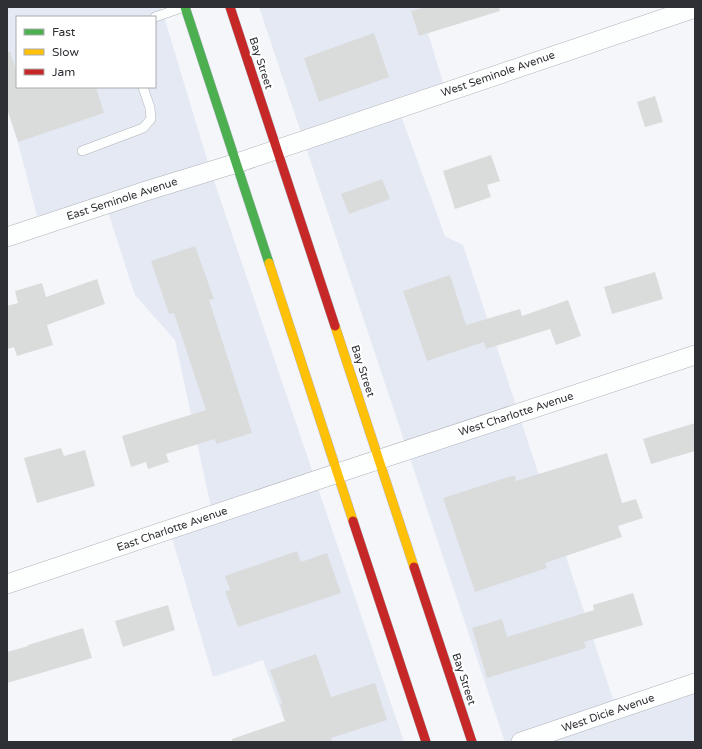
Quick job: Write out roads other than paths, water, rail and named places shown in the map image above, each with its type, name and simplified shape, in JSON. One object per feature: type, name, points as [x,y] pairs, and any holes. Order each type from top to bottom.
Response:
[{"type":"main road","points":[[184,7],[237,163],[426,742]]},
{"type":"main road","name":"Bay Street","points":[[230,7],[472,742]]},
{"type":"street","name":"West Seminole Avenue","points":[[277,149],[695,8]]},
{"type":"street","name":"East Seminole Avenue","points":[[7,237],[277,149]]},
{"type":"street","name":"West Charlotte Avenue","points":[[338,473],[695,355]]},
{"type":"street","name":"East Charlotte Avenue","points":[[7,584],[338,473]]},
{"type":"street","name":"West Dicie Avenue","points":[[521,742],[695,683]]},
{"type":"lane","points":[[156,17],[184,7]]},
{"type":"lane","points":[[82,151],[143,128],[151,119],[150,108],[143,88]]}]
